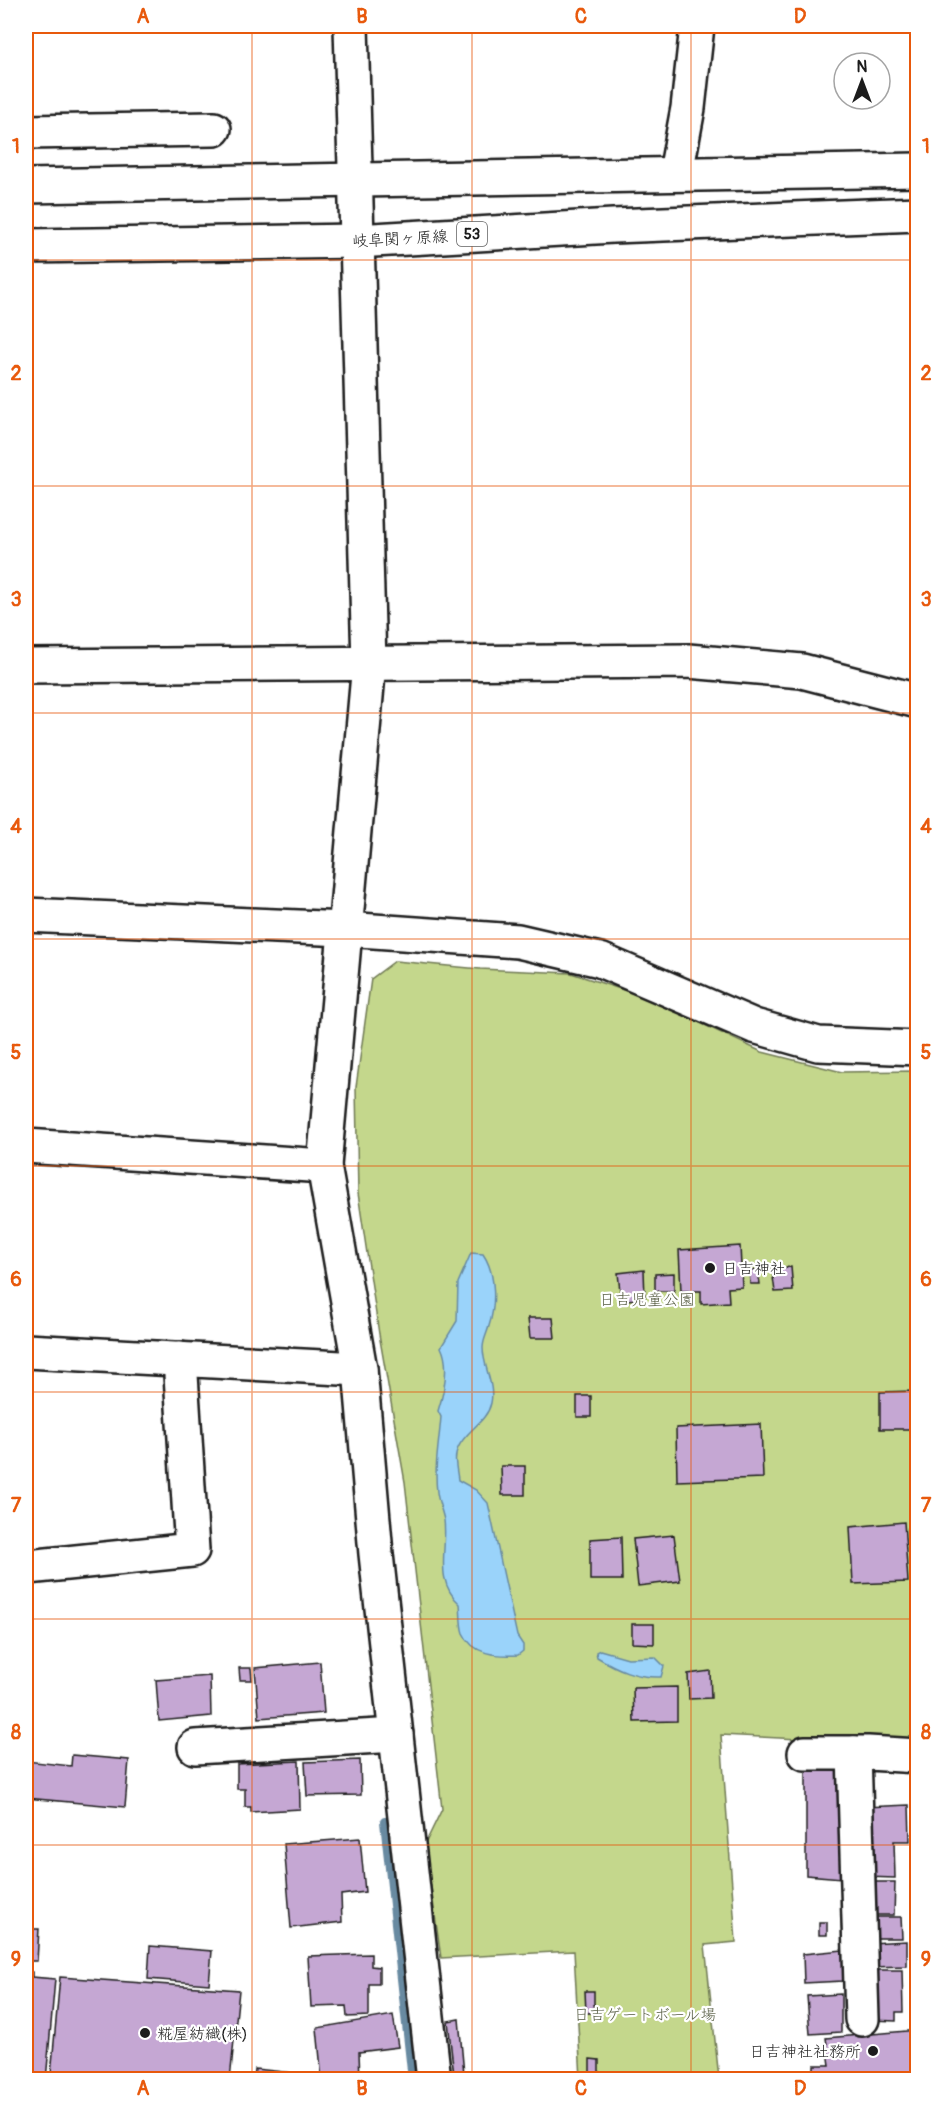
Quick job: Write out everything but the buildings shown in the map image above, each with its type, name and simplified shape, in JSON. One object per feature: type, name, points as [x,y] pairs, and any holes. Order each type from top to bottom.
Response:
[{"type":"street","points":[[351,26],[369,663],[324,1166],[360,1369],[376,1554],[434,2079]]},
{"type":"street","points":[[676,173],[688,108],[697,26]]},
{"type":"street","points":[[26,132],[214,129]]},
{"type":"street","points":[[26,186],[918,170]]},
{"type":"street","name":"岐阜関ヶ原線","points":[[26,246],[356,241],[625,225],[918,214]]},
{"type":"street","points":[[26,666],[688,661],[802,671],[918,701]]},
{"type":"street","points":[[26,915],[345,929],[518,941],[600,960],[754,1026],[818,1044],[918,1048]]},
{"type":"street","points":[[26,1146],[324,1166]]},
{"type":"street","points":[[26,1351],[360,1369]]},
{"type":"street","points":[[26,1563],[28,1567],[192,1550],[180,1359]]},
{"type":"street","points":[[195,1747],[396,1735]]},
{"type":"street","points":[[805,1753],[918,1756]]},
{"type":"street","points":[[854,1753],[862,2019]]},
{"type":"green space","name":"日吉児童公園","points":[[395,961],[480,969],[571,973],[645,997],[762,1052],[842,1072],[917,1071],[917,1745],[721,1735],[736,1942],[705,1945],[719,2079],[581,2079],[574,1951],[441,1958],[425,1844],[442,1809],[405,1482],[379,1334],[358,1193],[356,1087],[371,979]]},
{"type":"water","points":[[471,1253],[483,1254],[490,1270],[494,1289],[493,1309],[483,1348],[492,1396],[489,1410],[458,1448],[456,1468],[458,1480],[476,1490],[488,1503],[517,1636],[523,1645],[523,1651],[518,1655],[486,1653],[467,1640],[462,1630],[460,1604],[452,1595],[444,1575],[445,1531],[436,1473],[441,1417],[438,1411],[446,1370],[441,1347],[457,1321],[458,1283]]},
{"type":"water","points":[[600,1650],[628,1658],[655,1657],[664,1666],[661,1677],[643,1676],[619,1669],[597,1657],[596,1652]]},
{"type":"waterway","points":[[385,1822],[413,2080]]},
{"type":"place","name":"日吉神社","points":[[710,1268]]},
{"type":"place","name":"糀屋紡織(株)","points":[[145,2033]]},
{"type":"place","name":"日吉神社社務所","points":[[873,2051]]},
{"type":"park label","name":"日吉ゲートボール場","points":[[645,2014]]}]
